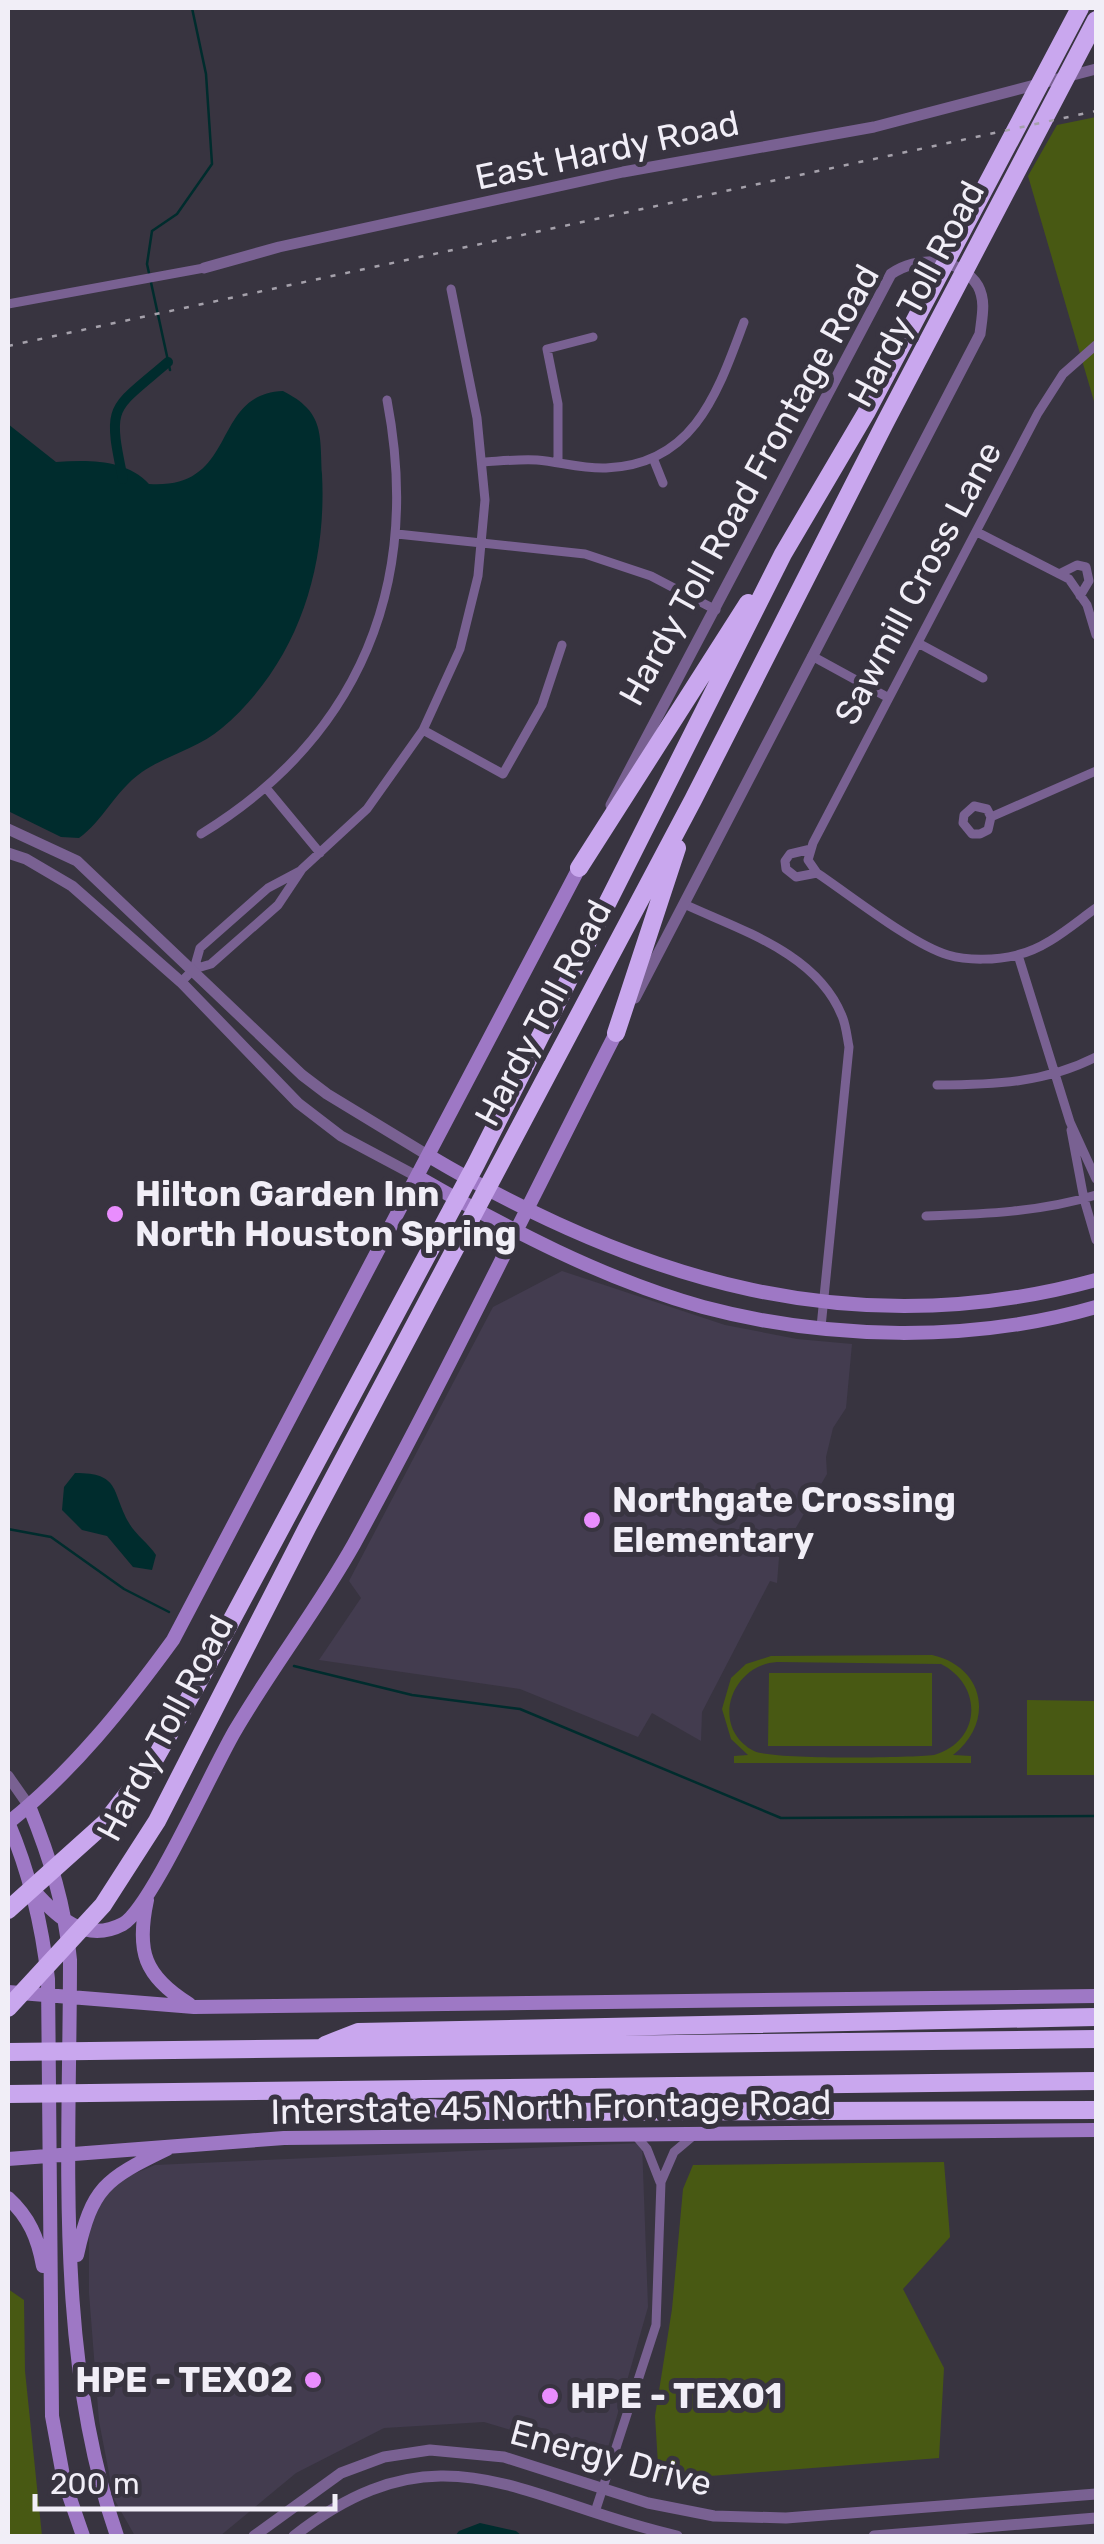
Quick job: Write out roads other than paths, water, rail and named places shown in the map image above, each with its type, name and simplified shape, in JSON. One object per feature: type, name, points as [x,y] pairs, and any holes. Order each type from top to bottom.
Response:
[{"type":"highway","name":"Hardy Toll Road","points":[[8,1910],[104,1823],[156,1757],[200,1680],[476,1164],[784,554],[866,412],[1080,8]]},
{"type":"highway","name":"Hardy Toll Road","points":[[8,2008],[103,1905],[157,1821],[308,1526],[693,800],[1096,20]]},
{"type":"highway","points":[[579,868],[726,634],[784,554]]},
{"type":"highway","points":[[616,1033],[693,800]]},
{"type":"highway","points":[[311,2050],[358,2032],[1096,2016]]},
{"type":"highway","points":[[8,2052],[1096,2039]]},
{"type":"highway","points":[[8,2094],[1096,2081]]},
{"type":"highway","points":[[326,2090],[367,2105],[508,2112],[1096,2110]]},
{"type":"main road","name":"Hardy Toll Road Frontage Road","points":[[8,1822],[92,1742],[172,1640],[579,868]]},
{"type":"main road","name":"Hardy Toll Road Frontage Road","points":[[148,1895],[236,1728],[353,1545],[510,1227],[527,1208],[616,1033]]},
{"type":"main road","points":[[429,1156],[611,1248],[730,1286],[824,1303],[885,1307],[988,1302],[1063,1290],[1096,1280]]},
{"type":"main road","points":[[418,1177],[562,1254],[704,1307],[821,1327],[907,1332],[992,1326],[1096,1307]]},
{"type":"main road","points":[[655,1291],[666,1267]]},
{"type":"main road","points":[[988,1302],[992,1326]]},
{"type":"main road","points":[[29,1806],[57,1877],[70,1960],[72,2275],[98,2481],[117,2536]]},
{"type":"main road","points":[[8,1822],[34,1890],[42,1926],[48,2002],[52,2416],[57,2450],[83,2536]]},
{"type":"main road","points":[[34,1890],[62,1917],[87,1931],[126,1922],[148,1895]]},
{"type":"main road","points":[[148,1895],[141,1928],[144,1954],[152,1974],[166,1990],[194,2007]]},
{"type":"main road","points":[[70,1960],[86,1938],[98,1930]]},
{"type":"main road","points":[[8,1992],[70,2004],[194,2007],[1096,1996]]},
{"type":"main road","name":"Interstate 45 North Frontage Road","points":[[8,2159],[284,2138],[1096,2130]]},
{"type":"main road","points":[[72,2275],[86,2212],[102,2187],[132,2166],[178,2144]]},
{"type":"main road","points":[[8,2198],[23,2212],[38,2241],[43,2266],[43,2307],[49,2323]]},
{"type":"street","name":"East Hardy Road","points":[[8,304],[204,268],[279,247],[623,172],[908,119],[1096,69]]},
{"type":"street","name":"Hardy Toll Road Frontage Road","points":[[579,868],[891,274],[904,265],[923,261],[953,265],[977,283],[984,305],[980,334],[616,1033]]},
{"type":"street","points":[[194,969],[200,948],[268,888],[302,869],[368,809],[423,730],[460,649],[478,576],[483,462],[450,289]]},
{"type":"street","points":[[483,462],[516,460],[608,468],[653,458],[690,432],[704,416],[718,392],[744,322]]},
{"type":"street","points":[[558,463],[558,404],[547,349],[593,337]]},
{"type":"street","name":"Sawmill Cross Lane","points":[[817,873],[796,877],[786,869],[785,861],[790,854],[810,855],[888,697],[1048,398],[1070,366],[1096,345]]},
{"type":"street","points":[[201,834],[266,789],[311,741],[359,668],[385,595],[397,534],[398,468],[387,400]]},
{"type":"street","points":[[653,458],[662,483]]},
{"type":"street","points":[[977,532],[1068,579],[1080,596],[1096,636]]},
{"type":"street","points":[[397,534],[549,548],[619,563],[716,610]]},
{"type":"street","points":[[1058,574],[1077,565],[1086,567],[1089,581],[1080,596]]},
{"type":"street","points":[[918,643],[982,678]]},
{"type":"street","points":[[423,730],[503,774],[542,706],[562,645]]},
{"type":"street","points":[[812,656],[888,697]]},
{"type":"street","points":[[992,817],[1096,771]]},
{"type":"street","points":[[266,789],[320,853]]},
{"type":"street","points":[[8,829],[77,861],[302,1075],[429,1156]]},
{"type":"street","points":[[8,853],[72,886],[181,982],[285,1092],[341,1136],[418,1177]]},
{"type":"street","points":[[810,855],[817,873],[949,956],[1018,955],[1052,940],[1096,908]]},
{"type":"street","points":[[181,982],[194,969],[211,964],[278,904],[302,869]]},
{"type":"street","points":[[684,904],[782,950],[805,967],[842,1015],[849,1047],[821,1327]]},
{"type":"street","points":[[1018,955],[1070,1122],[1096,1240]]},
{"type":"street","points":[[937,1085],[994,1085],[1055,1074],[1096,1057]]},
{"type":"street","points":[[285,1092],[302,1075]]},
{"type":"street","points":[[1070,1122],[1096,1179]]},
{"type":"street","points":[[926,1216],[996,1214],[1065,1205],[1096,1195]]},
{"type":"street","points":[[8,1776],[29,1806]]},
{"type":"street","points":[[636,2136],[661,2182]]},
{"type":"street","points":[[595,2512],[656,2325],[661,2182],[674,2152],[694,2136]]},
{"type":"street","name":"Energy Drive","points":[[254,2536],[341,2473],[384,2457],[430,2450],[504,2456],[648,2503],[714,2516],[786,2518],[1096,2494]]},
{"type":"street","name":"Energy Drive","points":[[294,2536],[360,2494],[409,2478],[452,2475],[496,2480],[637,2528],[678,2536]]},
{"type":"street","points":[[874,2536],[1096,2518]]},
{"type":"waterway","points":[[170,370],[147,264],[152,231],[177,214],[212,164],[206,74],[192,8]]},
{"type":"waterway","points":[[123,479],[115,436],[118,410],[168,362]]},
{"type":"waterway","points":[[8,1529],[51,1537],[124,1589],[169,1612]]},
{"type":"waterway","points":[[294,1666],[412,1695],[520,1709],[781,1818],[1096,1816]]},
{"type":"railway","points":[[8,346],[1096,111]]},
{"type":"place","name":"Hilton Garden Inn North Houston Spring","points":[[115,1214]]},
{"type":"place","name":"Northgate Crossing Elementary","points":[[592,1520]]},
{"type":"place","name":"HPE - TEX02","points":[[313,2380]]},
{"type":"place","name":"HPE - TEX01","points":[[550,2396]]}]
